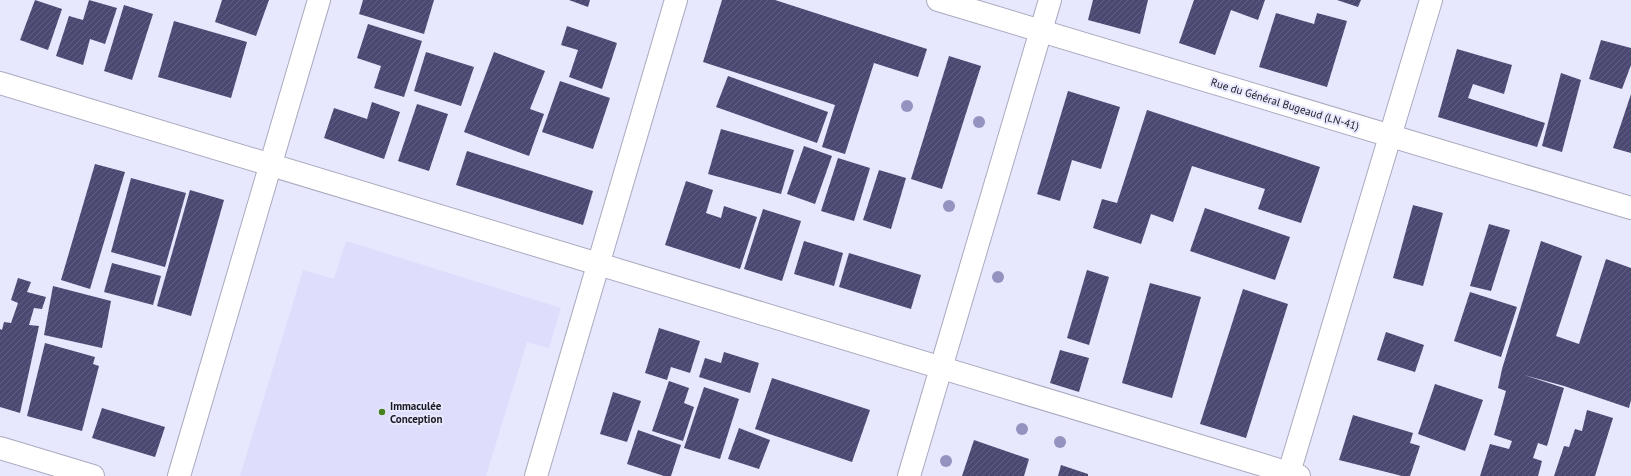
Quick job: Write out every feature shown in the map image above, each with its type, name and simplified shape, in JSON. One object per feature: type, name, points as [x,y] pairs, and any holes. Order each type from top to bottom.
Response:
[{"type":"street","points":[[179,476],[319,0]]},
{"type":"street","points":[[536,476],[676,0]]},
{"type":"street","name":"Rue du Général Bugeaud (LN-41)","points":[[938,0],[1631,208]]},
{"type":"street","points":[[909,476],[1050,0]]},
{"type":"street","points":[[0,83],[1292,475],[1431,0]]},
{"type":"street","points":[[0,448],[93,476]]},
{"type":"shaded area","name":"Immaculée Conception","points":[[346,241],[561,308],[549,348],[527,342],[486,476],[240,476],[303,270],[334,279]]},
{"type":"building","points":[[35,0],[62,9],[48,50],[20,40]]},
{"type":"building","points":[[89,0],[117,8],[105,44],[90,39],[83,65],[56,56],[69,16],[83,20]]},
{"type":"building","points":[[222,0],[269,0],[256,36],[215,22]]},
{"type":"building","points":[[363,0],[434,0],[424,34],[359,14]]},
{"type":"building","points":[[569,0],[590,0],[588,7]]},
{"type":"building","points":[[722,0],[775,0],[927,49],[918,77],[874,63],[845,154],[822,147],[835,105],[703,62]]},
{"type":"building","points":[[1093,0],[1148,0],[1140,34],[1088,20]]},
{"type":"building","points":[[1194,0],[1265,0],[1258,20],[1231,10],[1215,55],[1179,43]]},
{"type":"building","points":[[1337,0],[1361,0],[1358,7]]},
{"type":"building","points":[[124,5],[153,14],[132,80],[104,71]]},
{"type":"building","points":[[1276,13],[1314,24],[1317,13],[1347,21],[1327,87],[1259,67]]},
{"type":"building","points":[[174,21],[247,42],[231,98],[158,77]]},
{"type":"building","points":[[368,24],[422,41],[404,97],[374,88],[381,66],[357,58]]},
{"type":"building","points":[[567,26],[617,43],[602,89],[569,77],[578,50],[561,45]]},
{"type":"building","points":[[1601,40],[1631,48],[1631,65],[1622,89],[1589,79]]},
{"type":"building","points":[[1457,49],[1512,65],[1504,94],[1473,84],[1468,98],[1545,123],[1537,147],[1438,117]]},
{"type":"building","points":[[426,52],[474,67],[461,106],[414,91]]},
{"type":"building","points":[[494,52],[545,71],[530,109],[544,114],[529,156],[464,132]]},
{"type":"building","points":[[949,56],[981,66],[942,189],[911,179]]},
{"type":"building","points":[[1561,73],[1581,80],[1562,152],[1542,146]]},
{"type":"building","points":[[728,76],[828,112],[817,143],[716,107]]},
{"type":"building","points":[[560,81],[610,98],[593,149],[542,132]]},
{"type":"building","points":[[1068,91],[1120,107],[1101,169],[1072,160],[1060,201],[1037,194]]},
{"type":"building","points":[[1631,94],[1631,153],[1613,148]]},
{"type":"building","points":[[372,102],[400,112],[384,159],[324,138],[334,108],[367,119]]},
{"type":"building","points":[[417,104],[448,114],[429,171],[398,161]]},
{"type":"building","points":[[1147,110],[1320,167],[1301,223],[1258,209],[1265,189],[1192,166],[1173,222],[1151,214],[1141,244],[1093,228],[1102,199],[1117,203]]},
{"type":"building","points":[[721,129],[794,150],[781,194],[708,174]]},
{"type":"building","points":[[804,146],[832,156],[815,204],[787,194]]},
{"type":"building","points":[[467,151],[593,191],[583,225],[456,185]]},
{"type":"building","points":[[838,158],[870,168],[854,221],[821,211]]},
{"type":"building","points":[[95,164],[125,172],[90,289],[61,280]]},
{"type":"building","points":[[879,170],[906,178],[891,229],[863,220]]},
{"type":"building","points":[[131,178],[186,193],[165,267],[111,252]]},
{"type":"building","points":[[686,181],[713,190],[706,213],[721,218],[724,206],[757,217],[740,269],[665,245]]},
{"type":"building","points":[[190,190],[224,200],[191,316],[157,306]]},
{"type":"building","points":[[1413,205],[1443,213],[1423,286],[1393,278]]},
{"type":"building","points":[[1205,208],[1290,237],[1275,280],[1190,251]]},
{"type":"building","points":[[763,209],[801,221],[782,281],[744,269]]},
{"type":"building","points":[[1489,224],[1510,230],[1491,291],[1470,286]]},
{"type":"building","points":[[804,241],[843,253],[834,286],[794,274]]},
{"type":"building","points":[[1541,241],[1582,256],[1556,336],[1579,344],[1606,259],[1631,268],[1631,400],[1629,408],[1564,386],[1524,375],[1564,388],[1547,446],[1538,443],[1533,458],[1542,461],[1538,476],[1480,476],[1490,444],[1509,449],[1512,441],[1494,435],[1506,391],[1498,388],[1502,369]]},
{"type":"building","points":[[849,253],[921,275],[911,309],[839,287]]},
{"type":"building","points":[[112,263],[161,276],[153,305],[104,292]]},
{"type":"building","points":[[1087,270],[1109,277],[1089,345],[1067,338]]},
{"type":"building","points":[[18,278],[31,282],[27,292],[46,297],[42,309],[34,308],[29,325],[39,326],[20,413],[0,407],[0,329],[2,330],[4,322],[11,323],[18,303],[11,300]]},
{"type":"building","points":[[1150,283],[1201,297],[1172,398],[1122,383]]},
{"type":"building","points":[[53,286],[111,301],[102,348],[44,335]]},
{"type":"building","points":[[1243,289],[1288,304],[1246,438],[1200,424]]},
{"type":"building","points":[[1470,292],[1517,307],[1501,357],[1454,341]]},
{"type":"building","points":[[659,328],[700,341],[690,373],[671,367],[667,380],[645,373]]},
{"type":"building","points":[[1386,332],[1424,345],[1415,372],[1377,360]]},
{"type":"building","points":[[45,343],[95,357],[93,364],[99,366],[82,431],[27,416]]},
{"type":"building","points":[[1060,350],[1089,358],[1079,392],[1050,383]]},
{"type":"building","points":[[724,352],[759,363],[750,393],[699,377],[705,358],[721,363]]},
{"type":"building","points":[[772,378],[870,410],[852,462],[755,429]]},
{"type":"building","points":[[669,381],[689,388],[684,403],[694,407],[683,441],[652,431]]},
{"type":"building","points":[[1435,384],[1483,400],[1465,451],[1418,434]]},
{"type":"building","points":[[704,387],[739,399],[720,459],[684,448]]},
{"type":"building","points":[[613,392],[641,401],[627,442],[600,434]]},
{"type":"building","points":[[102,408],[165,427],[155,457],[92,438]]},
{"type":"building","points":[[1587,410],[1613,418],[1595,476],[1554,476],[1564,446],[1569,447],[1575,429],[1582,431]]},
{"type":"building","points":[[1353,415],[1413,433],[1410,443],[1420,446],[1410,476],[1402,476],[1339,460]]},
{"type":"building","points":[[739,428],[770,440],[759,469],[728,459]]},
{"type":"building","points":[[638,430],[681,445],[671,476],[664,476],[627,464]]},
{"type":"building","points":[[974,440],[1029,459],[1024,476],[962,476]]},
{"type":"building","points":[[1061,465],[1088,474],[1088,476],[1058,476]]},
{"type":"place","name":"Immaculée Conception","points":[[382,412]]}]
